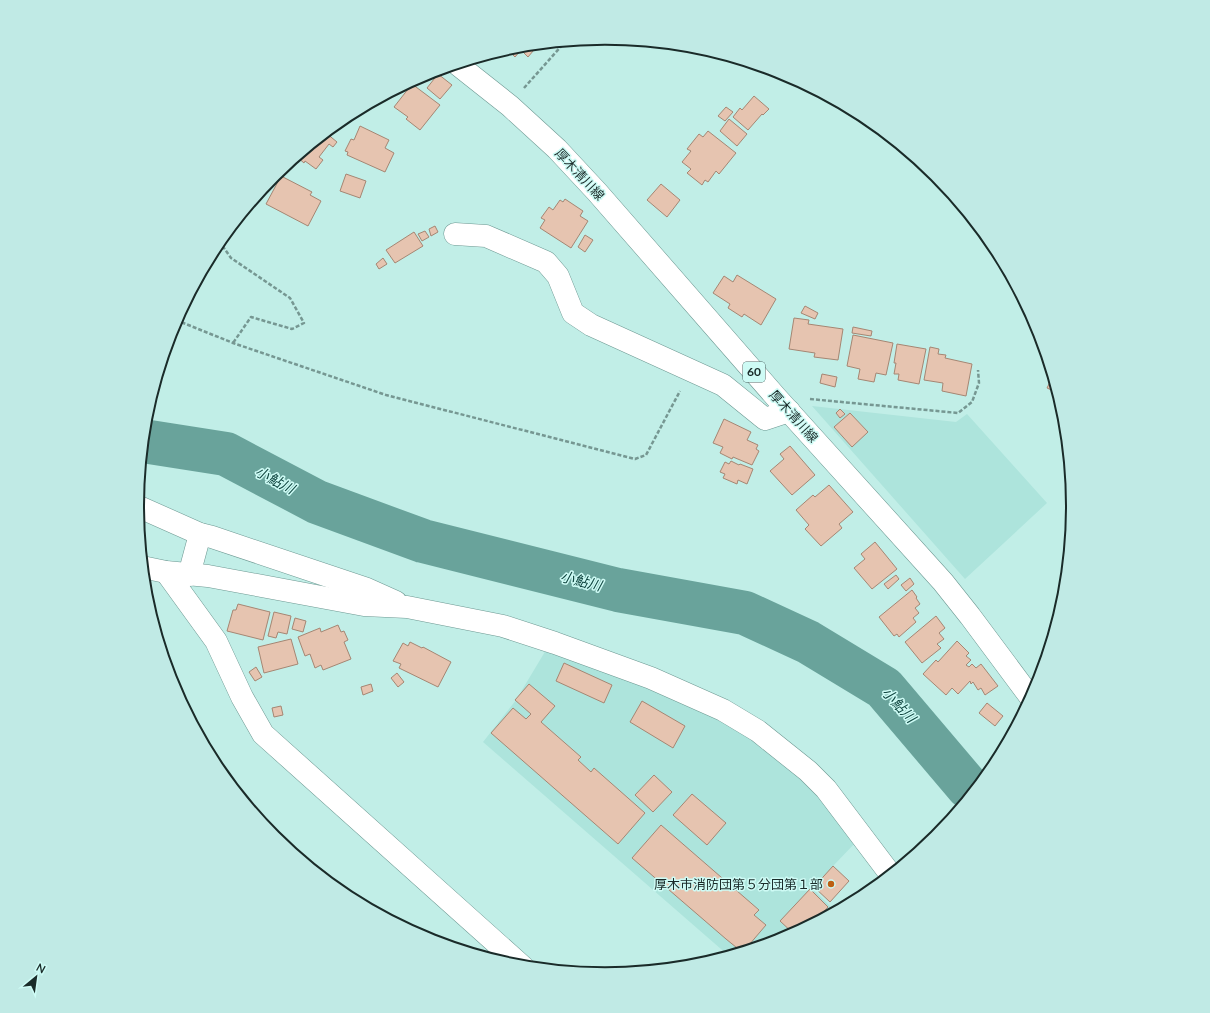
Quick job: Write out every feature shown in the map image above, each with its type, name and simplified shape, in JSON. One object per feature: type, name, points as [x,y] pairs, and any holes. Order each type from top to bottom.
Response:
[{"type":"street","name":"厚木清川線","points":[[462,68],[510,106],[557,149],[572,165],[942,582],[970,616],[1027,693]]},
{"type":"street","points":[[455,234],[486,236],[546,262],[558,276],[573,313],[591,326],[688,376],[707,393],[712,380],[723,385],[764,419],[782,403]]},
{"type":"street","points":[[144,510],[200,534],[367,589],[407,607]]},
{"type":"street","points":[[189,575],[200,534]]},
{"type":"street","points":[[147,568],[189,575],[208,576],[364,605],[407,607],[503,626],[651,678],[723,710],[758,731],[808,771],[826,789],[888,871]]},
{"type":"street","points":[[166,572],[216,640],[242,697],[263,734],[514,959]]},
{"type":"path","points":[[510,106],[530,79],[560,48]]},
{"type":"path","points":[[223,247],[231,258],[290,298],[304,323],[292,329],[251,317],[233,343]]},
{"type":"path","points":[[182,323],[233,343],[386,395],[635,459],[646,455],[688,376]]},
{"type":"path","points":[[782,403],[958,413],[972,402],[979,383],[978,370]]},
{"type":"shaded area","points":[[812,406],[956,422],[967,414],[1047,503],[965,579]]},
{"type":"shaded area","points":[[549,645],[739,728],[813,787],[856,842],[812,888],[832,908],[782,933],[753,944],[724,952],[483,742],[516,700]]},
{"type":"building","points":[[533,51],[528,57],[524,53]]},
{"type":"building","points":[[440,75],[452,85],[440,99],[427,88],[436,77]]},
{"type":"building","points":[[415,86],[440,105],[420,130],[406,119],[408,117],[394,107],[407,90]]},
{"type":"building","points":[[754,96],[769,109],[763,115],[762,114],[748,130],[733,117],[740,108],[742,110]]},
{"type":"building","points":[[726,107],[733,112],[725,121],[718,116]]},
{"type":"building","points":[[729,119],[747,134],[737,146],[720,131]]},
{"type":"building","points":[[360,126],[389,140],[385,148],[394,153],[385,172],[347,155],[348,152],[345,151],[351,139],[354,140]]},
{"type":"building","points":[[708,131],[736,153],[719,174],[716,171],[708,182],[705,180],[702,185],[687,173],[691,169],[682,162],[691,151],[687,149],[699,134],[703,137]]},
{"type":"building","points":[[330,136],[337,142],[333,147],[329,144],[319,157],[323,160],[316,169],[305,161],[304,163],[301,160]]},
{"type":"building","points":[[346,174],[366,181],[360,198],[340,191]]},
{"type":"building","points":[[283,177],[312,192],[310,195],[321,201],[308,226],[266,204],[279,180]]},
{"type":"building","points":[[661,184],[680,200],[667,217],[647,200]]},
{"type":"building","points":[[565,199],[583,211],[580,216],[588,221],[571,248],[540,228],[545,220],[541,218],[549,207],[553,210],[560,200],[563,202]]},
{"type":"building","points":[[435,226],[438,232],[431,236],[429,229]]},
{"type":"building","points":[[425,231],[429,237],[422,241],[418,234]]},
{"type":"building","points":[[414,232],[423,246],[395,263],[386,250]]},
{"type":"building","points":[[585,235],[593,240],[585,252],[578,247]]},
{"type":"building","points":[[383,258],[387,264],[379,269],[376,264]]},
{"type":"building","points":[[737,275],[776,299],[761,325],[744,314],[742,317],[728,308],[730,304],[713,293],[724,276],[733,282]]},
{"type":"building","points":[[805,306],[818,313],[815,319],[801,313]]},
{"type":"building","points":[[794,318],[809,320],[808,324],[843,329],[838,360],[814,357],[815,353],[789,349]]},
{"type":"building","points":[[853,327],[872,331],[871,336],[852,333]]},
{"type":"building","points":[[853,335],[893,343],[886,375],[876,373],[874,382],[858,379],[860,369],[847,366]]},
{"type":"building","points":[[897,344],[926,349],[919,384],[898,380],[899,374],[894,374]]},
{"type":"building","points":[[930,347],[939,349],[938,354],[946,355],[945,358],[972,364],[966,396],[942,391],[943,383],[924,380]]},
{"type":"building","points":[[822,374],[837,377],[835,387],[820,383]]},
{"type":"building","points":[[1050,383],[1052,390],[1047,388]]},
{"type":"building","points":[[840,409],[845,414],[840,418],[836,413]]},
{"type":"building","points":[[850,413],[868,432],[852,447],[834,427]]},
{"type":"building","points":[[724,419],[751,432],[747,440],[758,445],[756,449],[759,451],[752,465],[733,457],[732,459],[720,453],[723,447],[713,443]]},
{"type":"building","points":[[790,446],[815,475],[792,495],[770,471],[784,459],[780,454]]},
{"type":"building","points":[[731,461],[753,469],[747,484],[738,480],[737,484],[723,478],[725,474],[720,472],[725,462],[729,464]]},
{"type":"building","points":[[829,485],[853,512],[839,524],[842,528],[821,546],[805,529],[809,525],[796,510],[813,495],[815,497]]},
{"type":"building","points":[[875,542],[897,569],[872,589],[854,568],[865,559],[861,554]]},
{"type":"building","points":[[896,575],[899,579],[888,589],[884,584]]},
{"type":"building","points":[[910,578],[914,584],[906,591],[901,585]]},
{"type":"building","points":[[912,590],[920,604],[915,608],[919,613],[913,618],[916,622],[899,637],[897,634],[894,636],[879,617]]},
{"type":"building","points":[[238,604],[270,612],[263,640],[227,631],[233,610],[236,610]]},
{"type":"building","points":[[274,612],[291,616],[287,634],[278,632],[276,638],[268,636]]},
{"type":"building","points":[[936,616],[945,628],[939,633],[944,639],[937,644],[941,648],[922,663],[905,642]]},
{"type":"building","points":[[295,618],[306,621],[303,632],[292,629]]},
{"type":"building","points":[[338,625],[341,632],[344,631],[348,640],[344,642],[351,659],[323,670],[321,665],[315,668],[310,654],[305,656],[298,637],[320,628],[321,632]]},
{"type":"building","points":[[291,639],[298,664],[264,673],[258,647]]},
{"type":"building","points":[[957,641],[969,653],[966,656],[971,660],[966,665],[969,667],[972,664],[976,668],[981,664],[998,686],[985,695],[981,688],[978,690],[973,682],[971,684],[970,681],[958,694],[952,688],[946,695],[923,674],[936,660],[938,662]]},
{"type":"building","points":[[410,642],[422,648],[423,647],[451,662],[438,687],[399,668],[401,664],[393,661],[403,643],[408,646]]},
{"type":"building","points":[[564,663],[612,685],[604,703],[556,681]]},
{"type":"building","points":[[256,667],[262,677],[255,681],[249,672]]},
{"type":"building","points":[[397,673],[404,682],[398,687],[391,678]]},
{"type":"building","points":[[371,684],[373,691],[363,695],[361,687]]},
{"type":"building","points":[[529,684],[555,706],[541,722],[581,757],[578,760],[591,772],[594,768],[645,813],[618,844],[491,733],[513,708],[526,719],[531,714],[515,700]]},
{"type":"building","points":[[642,701],[685,726],[673,748],[630,722]]},
{"type":"building","points":[[987,703],[1003,716],[995,726],[979,713]]},
{"type":"building","points":[[281,706],[283,715],[274,717],[272,708]]},
{"type":"building","points":[[654,775],[672,792],[653,812],[635,795]]},
{"type":"building","points":[[692,794],[726,823],[707,845],[673,815]]},
{"type":"building","points":[[661,825],[759,910],[754,915],[766,925],[749,945],[737,948],[632,858]]},
{"type":"building","name":"厚木市消防団第５分団第１部","points":[[833,866],[849,881],[830,902],[814,887]]},
{"type":"building","points":[[810,889],[828,907],[823,913],[789,930],[780,921]]},
{"type":"waterway","name":"小鮎川","points":[[148,442],[226,454],[317,502],[423,541],[618,590],[745,613],[808,642],[884,688],[970,788]]},
{"type":"place","name":"厚木市消防団第５分団第１部","points":[[831,884]]}]
